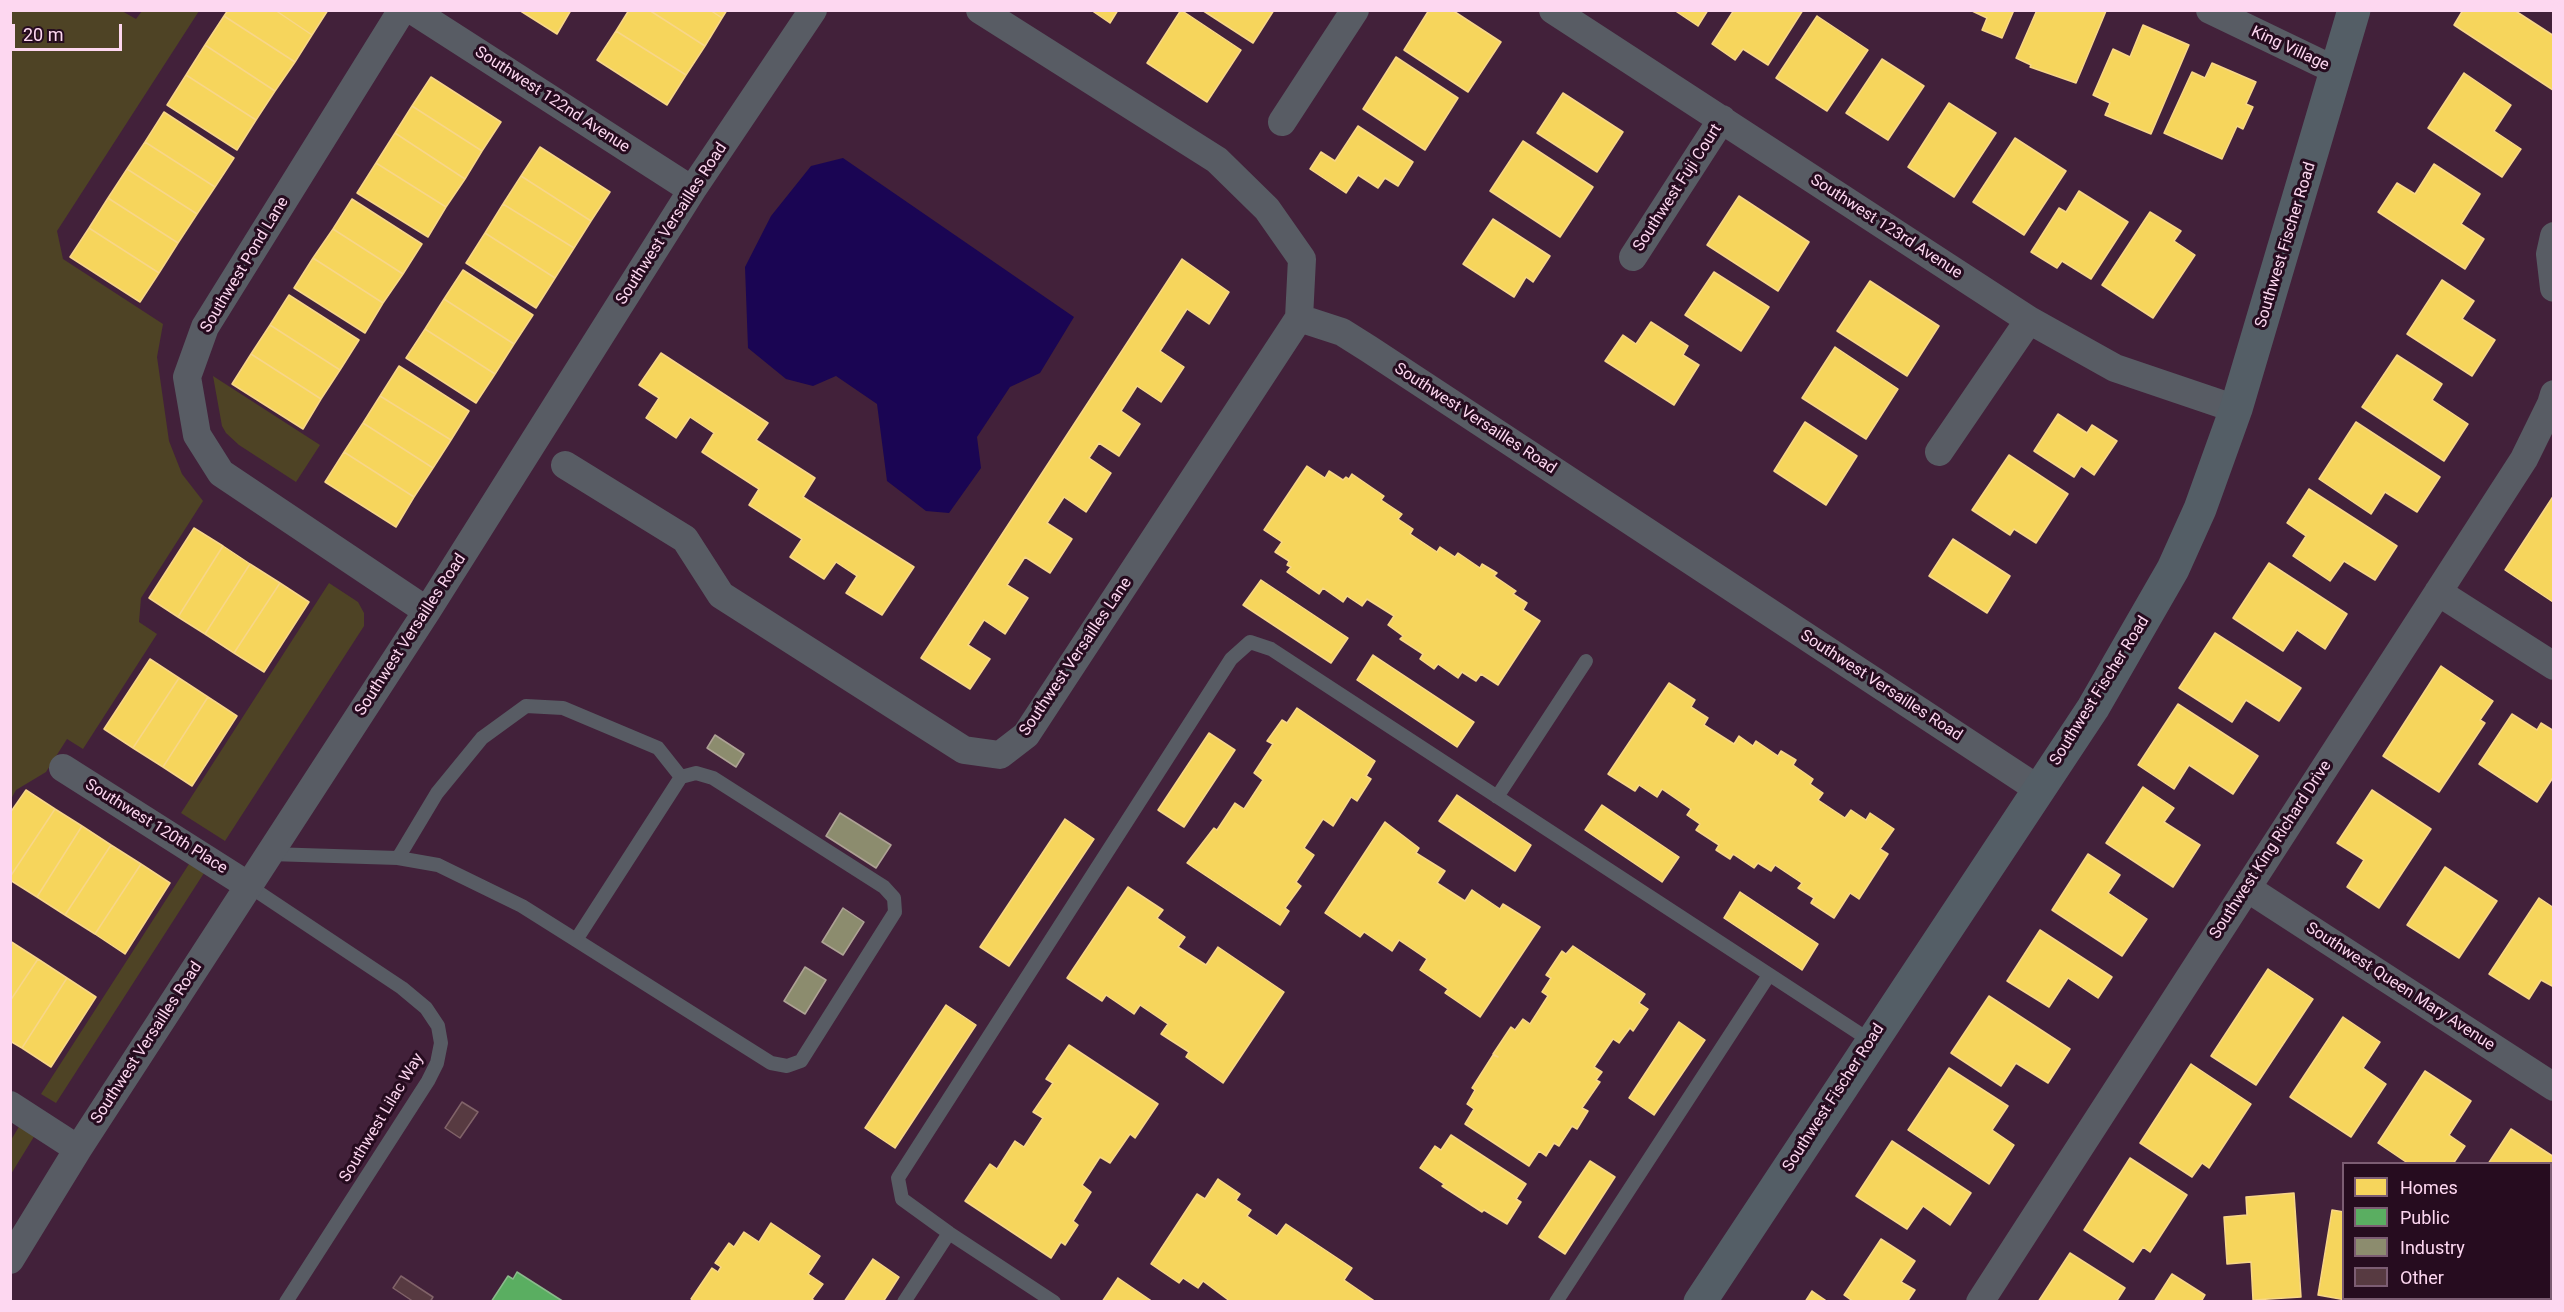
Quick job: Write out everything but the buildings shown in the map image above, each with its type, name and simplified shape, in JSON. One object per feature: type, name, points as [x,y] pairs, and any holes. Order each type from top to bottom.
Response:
[{"type":"street","name":"Southwest Pond Lane","points":[[402,10],[205,327],[187,377],[197,435],[220,473],[427,611]]},
{"type":"street","name":"Southwest 122nd Avenue","points":[[412,10],[692,190]]},
{"type":"street","name":"Southwest Versailles Road","points":[[10,1260],[78,1149],[427,611],[692,190],[813,10]]},
{"type":"street","points":[[980,10],[1217,160],[1267,209],[1302,259],[1299,318]]},
{"type":"street","points":[[1282,122],[1355,10]]},
{"type":"street","name":"Southwest 123rd Avenue","points":[[1553,10],[2029,320],[2115,368],[2236,409]]},
{"type":"street","name":"King Village","points":[[2210,10],[2337,71]]},
{"type":"street","name":"Southwest Fischer Road","points":[[1700,1302],[2093,708],[2173,569],[2200,509],[2236,409],[2354,10]]},
{"type":"street","name":"Southwest Fuji Court","points":[[1633,257],[1722,119]]},
{"type":"street","points":[[2553,236],[2550,254],[2553,288]]},
{"type":"street","name":"Southwest Versailles Road","points":[[1299,318],[1342,332],[1360,343],[2038,789]]},
{"type":"street","name":"Southwest Versailles Lane","points":[[565,465],[685,539],[721,595],[964,750],[1000,755],[1026,735],[1299,318]]},
{"type":"street","points":[[1939,452],[2029,320]]},
{"type":"street","name":"Southwest King Richard Drive","points":[[1980,1302],[2524,459],[2551,404],[2553,394]]},
{"type":"street","points":[[2438,592],[2553,666]]},
{"type":"street","name":"Southwest 120th Place","points":[[63,768],[249,886]]},
{"type":"street","name":"Southwest Queen Mary Avenue","points":[[2247,888],[2553,1087]]},
{"type":"street","points":[[10,1105],[78,1149]]},
{"type":"lane","points":[[1054,1302],[902,1199],[898,1178],[1231,659],[1250,642],[1271,649],[1871,1041]]},
{"type":"lane","points":[[1497,796],[1586,661]]},
{"type":"lane","points":[[398,858],[437,793],[482,738],[526,706],[563,708],[658,748],[681,777]]},
{"type":"lane","points":[[270,854],[398,858],[438,865],[522,906],[576,940],[771,1062],[787,1066],[801,1061],[895,912],[894,898],[884,887],[713,778],[696,773],[681,777],[576,940]]},
{"type":"lane","name":"Southwest Lilac Way","points":[[249,886],[402,988],[426,1008],[438,1026],[441,1043],[437,1063],[428,1081],[286,1302]]},
{"type":"lane","points":[[1556,1302],[1769,975]]},
{"type":"lane","points":[[904,1302],[949,1233]]},
{"type":"shaded area","points":[[10,11],[122,11],[136,19],[142,11],[199,11],[57,231],[63,259],[163,324],[157,357],[169,441],[182,474],[203,501],[141,598],[139,622],[157,634],[83,749],[67,739],[46,772],[16,790],[11,799]]},
{"type":"shaded area","points":[[843,158],[1074,317],[1040,373],[1010,387],[977,437],[981,468],[949,513],[926,511],[887,481],[877,404],[836,376],[813,386],[786,379],[748,348],[745,267],[771,216],[811,166]]},
{"type":"shaded area","points":[[213,376],[320,445],[296,482],[239,445],[226,433],[222,426]]},
{"type":"shaded area","points":[[329,583],[358,602],[364,613],[364,626],[225,841],[181,813]]},
{"type":"shaded area","points":[[189,864],[204,873],[56,1103],[41,1094]]},
{"type":"shaded area","points":[[20,1125],[35,1135],[11,1174],[11,1140]]}]
